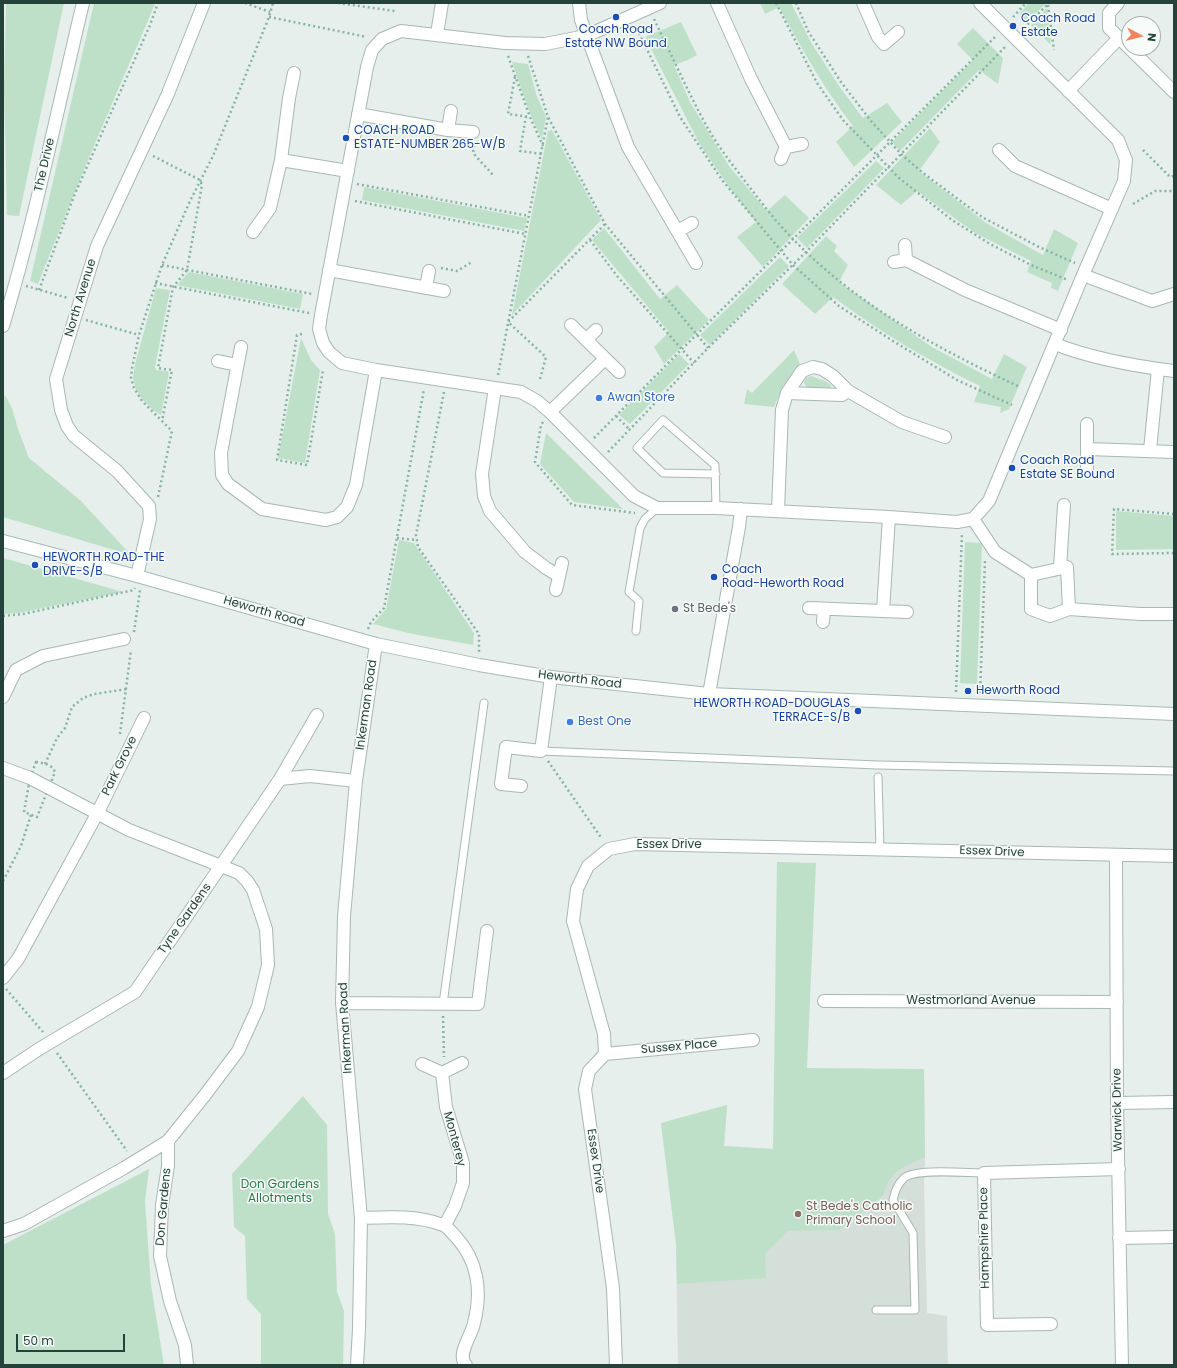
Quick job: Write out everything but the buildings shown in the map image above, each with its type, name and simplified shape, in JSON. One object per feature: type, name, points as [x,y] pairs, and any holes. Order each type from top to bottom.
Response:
[{"type":"street","name":"The Drive","points":[[3,326],[16,282],[83,3]]},
{"type":"street","name":"North Avenue","points":[[149,506],[117,472],[74,436],[67,426],[58,396],[56,379],[97,246],[167,96],[204,3]]},
{"type":"street","points":[[437,34],[442,3]]},
{"type":"street","points":[[579,3],[581,20],[586,36],[628,147],[696,263]]},
{"type":"street","points":[[717,3],[751,79],[786,147],[781,159]]},
{"type":"street","points":[[863,3],[878,37],[884,44],[898,32]]},
{"type":"street","points":[[654,5],[586,36],[545,44],[505,43],[401,31],[382,39],[372,50],[367,67],[324,296],[319,329],[323,343],[329,352],[342,363],[376,370],[521,392],[537,401],[550,412],[634,496],[656,508],[741,509],[957,522],[968,520],[989,501],[1124,180],[1126,160],[1118,140],[980,3]]},
{"type":"street","points":[[1118,3],[1108,13],[1109,28],[1174,92]]},
{"type":"street","points":[[1068,91],[1119,38]]},
{"type":"street","points":[[253,232],[270,208],[281,160],[289,98],[294,73]]},
{"type":"street","points":[[448,130],[451,111]]},
{"type":"street","points":[[358,114],[448,130],[473,132]]},
{"type":"street","points":[[786,147],[802,144]]},
{"type":"street","points":[[999,150],[1015,166],[1112,209]]},
{"type":"street","points":[[281,160],[346,176]]},
{"type":"street","points":[[678,231],[692,223]]},
{"type":"street","points":[[906,245],[900,261],[1061,330]]},
{"type":"street","points":[[329,270],[444,291]]},
{"type":"street","points":[[426,288],[429,271]]},
{"type":"street","points":[[1083,276],[1152,301],[1174,294]]},
{"type":"street","points":[[571,325],[619,372]]},
{"type":"street","points":[[586,340],[596,330]]},
{"type":"street","points":[[1055,344],[1070,350],[1111,361],[1174,371]]},
{"type":"street","points":[[241,347],[221,453],[222,475],[228,484],[262,509],[326,520],[337,516],[348,507],[356,485],[376,370]]},
{"type":"street","points":[[550,412],[605,359]]},
{"type":"street","points":[[218,361],[237,365]]},
{"type":"street","points":[[778,511],[782,410],[787,393],[802,371],[813,367],[822,370],[833,376],[848,391],[902,422],[945,437]]},
{"type":"street","points":[[1150,450],[1158,369]]},
{"type":"street","points":[[496,388],[482,474],[484,496],[490,511],[525,552],[559,576]]},
{"type":"street","points":[[787,393],[842,395],[848,391]]},
{"type":"street","points":[[1087,424],[1087,471]]},
{"type":"street","points":[[1088,449],[1174,452]]},
{"type":"street","points":[[1060,568],[1064,505]]},
{"type":"street","points":[[139,577],[150,519],[149,506]]},
{"type":"street","points":[[709,694],[741,509]]},
{"type":"street","points":[[883,611],[889,517]]},
{"type":"street","points":[[968,520],[986,538],[995,552],[1030,575],[1067,567],[1069,609]]},
{"type":"street","name":"Heworth Road","points":[[3,541],[139,577],[370,642],[479,665],[551,677],[709,694],[1174,714]]},
{"type":"street","points":[[556,590],[562,563]]},
{"type":"street","points":[[1030,575],[1031,609],[1050,616],[1069,609],[1140,614],[1174,614]]},
{"type":"street","points":[[809,608],[907,612]]},
{"type":"street","points":[[823,622],[824,609]]},
{"type":"street","points":[[3,697],[16,670],[43,656],[124,639]]},
{"type":"street","name":"Inkerman Road","points":[[357,1365],[361,1218],[342,1003],[344,916],[370,642]]},
{"type":"street","points":[[521,786],[500,784],[506,747],[541,751],[551,677]]},
{"type":"street","name":"Tyne Gardens","points":[[3,1073],[51,1042],[135,992],[280,778],[316,715]]},
{"type":"street","name":"Park Grove","points":[[4,981],[18,959],[97,814],[144,718]]},
{"type":"street","points":[[3,768],[30,778],[129,830],[239,872],[253,890],[266,929],[268,965],[258,1007],[238,1051],[168,1141],[134,1162],[24,1224],[3,1231]]},
{"type":"street","points":[[280,778],[310,776],[356,781]]},
{"type":"street","name":"Essex Drive","points":[[616,1365],[613,1288],[585,1089],[589,1071],[605,1054],[604,1034],[573,921],[577,890],[588,866],[609,849],[635,844],[1116,856],[1174,856]]},
{"type":"street","name":"Warwick Drive","points":[[1116,856],[1117,1103],[1122,1365]]},
{"type":"street","points":[[342,1003],[478,1004],[487,931]]},
{"type":"street","name":"Westmorland Avenue","points":[[824,1001],[1117,1002]]},
{"type":"street","name":"Sussex Place","points":[[605,1054],[753,1040]]},
{"type":"street","points":[[422,1064],[442,1073],[462,1063]]},
{"type":"street","name":"Monterey","points":[[442,1073],[446,1107],[463,1163],[463,1183],[455,1206],[445,1225]]},
{"type":"street","points":[[1117,1103],[1174,1102]]},
{"type":"street","name":"Don Gardens","points":[[168,1141],[168,1166],[162,1205],[160,1256],[170,1301],[185,1345],[187,1365]]},
{"type":"street","name":"Hampshire Place","points":[[1051,1324],[987,1325],[984,1173],[1118,1169]]},
{"type":"street","points":[[361,1218],[396,1217],[430,1221],[445,1225],[464,1246],[474,1265],[478,1281],[477,1301],[474,1324],[464,1360],[453,1365]]},
{"type":"street","points":[[1119,1238],[1174,1237]]},
{"type":"lane","points":[[716,474],[663,473],[637,448],[663,420],[716,465],[716,474],[716,508]]},
{"type":"lane","points":[[636,631],[639,602],[629,592],[638,535],[645,519],[656,508]]},
{"type":"lane","points":[[443,1004],[484,702]]},
{"type":"lane","points":[[541,751],[878,765],[1174,771]]},
{"type":"lane","points":[[878,777],[880,849]]},
{"type":"lane","points":[[876,1310],[915,1310],[913,1233],[893,1200],[896,1187],[904,1177],[912,1174],[925,1172],[984,1173]]},
{"type":"path","points":[[39,290],[74,196],[150,25],[158,3]]},
{"type":"path","points":[[245,3],[270,12]]},
{"type":"path","points":[[149,506],[156,505],[172,431],[142,401],[134,388],[131,378],[139,335],[162,265],[200,180],[213,156],[269,17],[273,3]]},
{"type":"path","points":[[338,3],[395,11]]},
{"type":"path","points":[[776,3],[817,83],[843,120],[899,178],[952,220],[990,244],[1031,265],[1083,276]]},
{"type":"path","points":[[796,3],[808,31],[841,82],[871,121],[902,154],[923,173],[982,217],[1038,247],[1083,276]]},
{"type":"path","points":[[584,446],[600,433],[1004,27],[1026,3]]},
{"type":"path","points":[[599,461],[708,348],[806,252],[1048,4]]},
{"type":"path","points":[[1048,4],[1054,50]]},
{"type":"path","points":[[654,5],[706,125],[731,164],[793,239],[850,290],[911,332],[969,364],[1020,387]]},
{"type":"path","points":[[269,17],[382,39]]},
{"type":"path","points":[[639,34],[680,117],[722,180],[793,265],[839,306],[893,341],[957,380],[1012,405]]},
{"type":"path","points":[[505,43],[509,61],[530,117],[543,146]]},
{"type":"path","points":[[526,44],[529,61],[548,117],[605,224],[708,348]]},
{"type":"path","points":[[515,77],[508,114],[530,117]]},
{"type":"path","points":[[526,116],[520,151],[542,154]]},
{"type":"path","points":[[496,388],[548,117]]},
{"type":"path","points":[[473,132],[473,153],[492,175]]},
{"type":"path","points":[[141,150],[200,180],[202,185],[187,270],[174,286],[158,368],[172,370],[162,421]]},
{"type":"path","points":[[1143,150],[1170,176],[1174,176]]},
{"type":"path","points":[[346,176],[530,216]]},
{"type":"path","points":[[1134,204],[1155,191],[1174,191]]},
{"type":"path","points":[[342,198],[525,234]]},
{"type":"path","points":[[508,322],[605,224]]},
{"type":"path","points":[[590,240],[617,276],[694,363]]},
{"type":"path","points":[[429,271],[441,268],[457,271],[472,262]]},
{"type":"path","points":[[162,265],[324,296]]},
{"type":"path","points":[[16,282],[80,302]]},
{"type":"path","points":[[155,283],[321,315]]},
{"type":"path","points":[[75,317],[139,335]]},
{"type":"path","points":[[508,322],[546,357],[540,379]]},
{"type":"path","points":[[302,334],[297,335],[277,460],[307,465],[323,370]]},
{"type":"path","points":[[370,642],[371,622],[384,608],[427,377]]},
{"type":"path","points":[[446,380],[417,540],[418,547],[479,634],[479,665]]},
{"type":"path","points":[[550,412],[541,425],[535,462],[572,505],[635,513]]},
{"type":"path","points":[[616,416],[630,430]]},
{"type":"path","points":[[1174,514],[1114,509],[1112,554],[1174,553]]},
{"type":"path","points":[[956,705],[968,520]]},
{"type":"path","points":[[397,538],[417,540]]},
{"type":"path","points":[[980,706],[986,538]]},
{"type":"path","points":[[3,616],[23,614],[134,590],[139,577]]},
{"type":"path","points":[[120,740],[131,650],[124,639],[133,633],[137,613],[139,577]]},
{"type":"path","points":[[45,764],[56,738],[65,728],[72,707],[83,698],[94,694],[127,689]]},
{"type":"path","points":[[541,751],[609,849]]},
{"type":"path","points":[[3,881],[21,846],[31,815]]},
{"type":"path","points":[[4,981],[5,989],[51,1042],[59,1056],[134,1162]]},
{"type":"path","points":[[442,1073],[444,1063],[443,1004]]},
{"type":"shaded area","name":"St Bede's Catholic Primary School","points":[[924,1069],[924,1183],[927,1313],[947,1316],[948,1365],[678,1365],[676,1244],[661,1123],[727,1105],[724,1146],[802,1151]]},
{"type":"green space","points":[[6,3],[64,3],[19,216],[7,215],[4,88]]},
{"type":"green space","points":[[94,3],[155,3],[74,194],[38,284],[30,281]]},
{"type":"green space","points":[[760,3],[791,3],[812,44],[839,86],[863,118],[887,103],[902,122],[854,167],[836,142],[853,126],[823,83],[779,7],[765,14]]},
{"type":"green space","points":[[1029,3],[1046,3],[1028,21],[1019,14]]},
{"type":"green space","points":[[1047,8],[1051,45],[1031,25]]},
{"type":"green space","points":[[681,22],[697,55],[674,65],[690,102],[729,166],[767,211],[785,195],[809,218],[763,267],[737,237],[756,222],[729,187],[699,143],[645,37]]},
{"type":"green space","points":[[973,28],[1003,58],[998,84],[979,70],[900,151],[892,142],[973,60],[957,44]]},
{"type":"green space","points":[[512,62],[528,64],[537,97],[546,116],[542,139],[529,111]]},
{"type":"green space","points":[[930,128],[940,142],[919,171],[986,223],[1043,255],[1054,229],[1078,243],[1058,291],[1051,288],[1052,283],[1027,272],[1031,261],[975,233],[917,191],[901,205],[876,185]]},
{"type":"green space","points":[[552,130],[601,220],[512,315],[548,131]]},
{"type":"green space","points":[[876,161],[884,168],[807,248],[797,238]]},
{"type":"green space","points":[[364,187],[527,218],[524,231],[362,200]]},
{"type":"green space","points":[[604,228],[660,299],[677,285],[709,320],[664,364],[654,347],[669,332],[592,240]]},
{"type":"green space","points":[[826,236],[837,246],[834,251],[848,265],[839,282],[932,347],[992,379],[1004,354],[1027,367],[1009,409],[1000,413],[1001,407],[974,402],[980,386],[904,345],[833,297],[815,314],[782,284]]},
{"type":"green space","points":[[780,257],[789,266],[710,345],[700,335]]},
{"type":"green space","points":[[189,272],[303,294],[300,309],[177,285]]},
{"type":"green space","points":[[156,288],[170,290],[155,367],[156,370],[167,371],[169,373],[161,415],[153,410],[142,399],[136,390],[133,378],[135,364]]},
{"type":"green space","points":[[301,338],[311,360],[320,370],[305,463],[278,458]]},
{"type":"green space","points":[[794,350],[800,364],[782,388],[774,407],[744,404],[747,389],[752,393]]},
{"type":"green space","points":[[679,354],[689,364],[630,424],[619,415]]},
{"type":"green space","points":[[811,376],[825,381],[831,385],[830,388],[806,387],[804,382],[806,378]]},
{"type":"green space","points":[[3,395],[6,397],[12,408],[29,458],[81,501],[131,555],[3,517]]},
{"type":"green space","points":[[546,433],[623,509],[574,502],[540,464]]},
{"type":"green space","points":[[1116,511],[1174,516],[1174,549],[1116,550]]},
{"type":"green space","points":[[399,540],[414,543],[474,633],[473,645],[408,633],[373,624],[386,609]]},
{"type":"green space","points":[[965,542],[982,543],[977,684],[960,683]]},
{"type":"green space","points":[[3,558],[123,592],[18,613],[3,614]]},
{"type":"green space","points":[[777,862],[816,863],[807,1068],[924,1069],[925,1158],[898,1170],[889,1181],[884,1195],[839,1230],[788,1231],[765,1254],[766,1278],[677,1284],[676,1244],[661,1123],[727,1105],[724,1146],[773,1149]]},
{"type":"green space","name":"Don Gardens Allotments","points":[[303,1096],[327,1125],[328,1214],[335,1234],[337,1292],[344,1311],[343,1365],[261,1365],[261,1314],[247,1299],[245,1236],[234,1227],[232,1174]]},
{"type":"green space","points":[[149,1169],[145,1202],[151,1285],[164,1365],[3,1365],[3,1245]]},
{"type":"place","name":"Coach Road Estate NW Bound","points":[[616,17]]},
{"type":"place","name":"Coach Road Estate","points":[[1013,26]]},
{"type":"place","name":"COACH ROAD ESTATE-NUMBER 265-W/B","points":[[346,138]]},
{"type":"place","name":"Awan Store","points":[[599,398]]},
{"type":"place","name":"Coach Road Estate SE Bound","points":[[1012,468]]},
{"type":"place","name":"HEWORTH ROAD-THE DRIVE-S/B","points":[[35,565]]},
{"type":"place","name":"Coach Road-Heworth Road","points":[[714,577]]},
{"type":"place","name":"St Bede's","points":[[675,609]]},
{"type":"place","name":"Heworth Road","points":[[968,691]]},
{"type":"place","name":"HEWORTH ROAD-DOUGLAS TERRACE-S/B","points":[[858,711]]},
{"type":"place","name":"Best One","points":[[570,722]]},
{"type":"place","name":"St Bede's Catholic Primary School","points":[[798,1214]]}]
